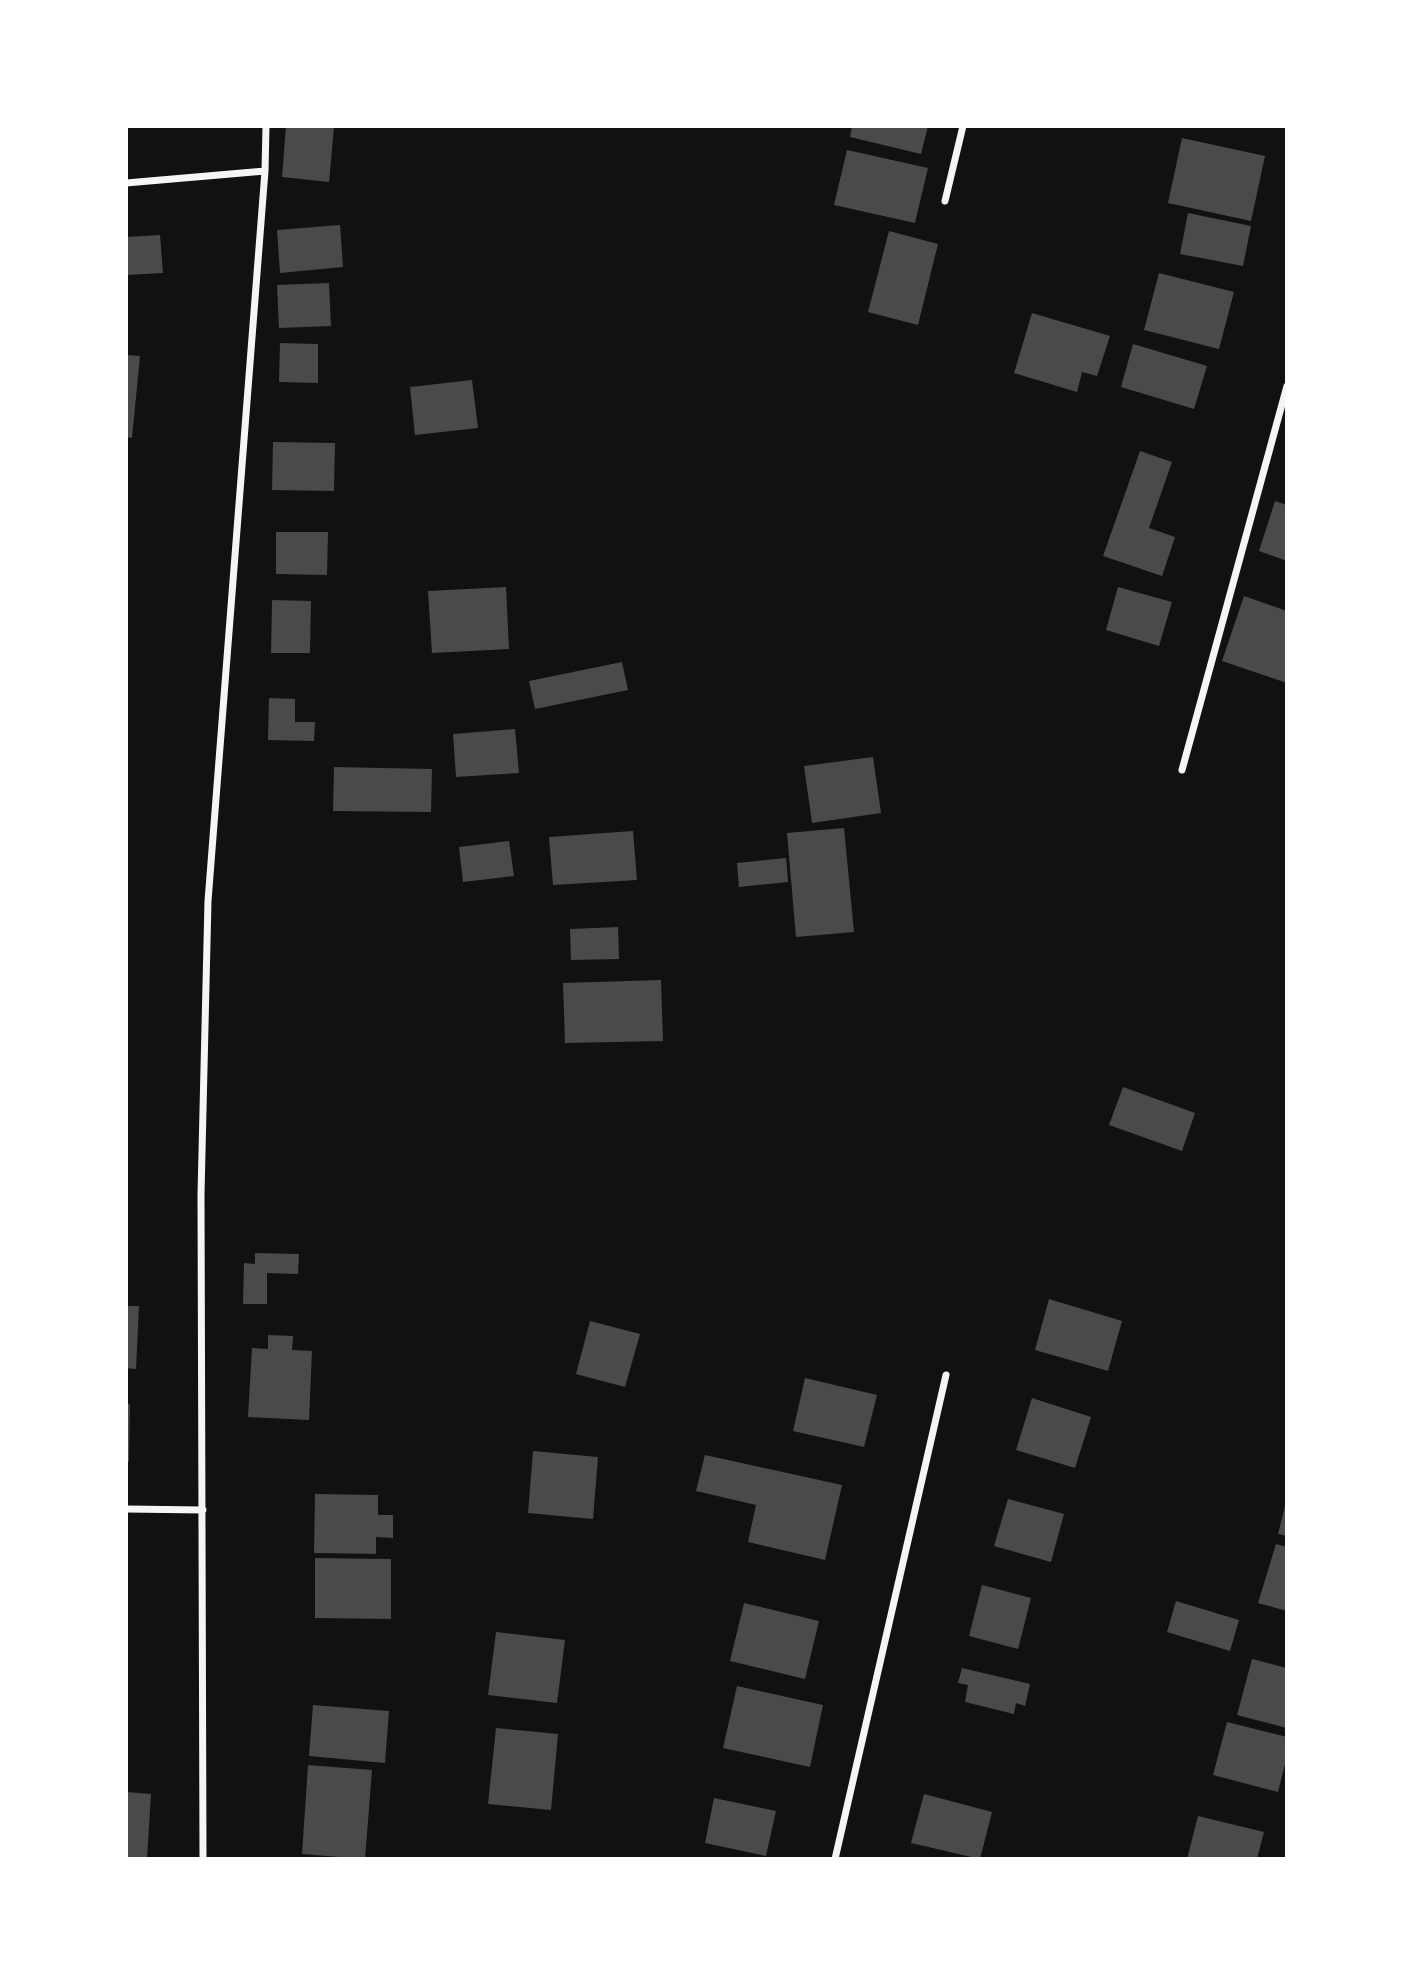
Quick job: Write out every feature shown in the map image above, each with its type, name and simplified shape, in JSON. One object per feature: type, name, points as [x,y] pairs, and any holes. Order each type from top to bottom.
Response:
[{"type":"street","points":[[203,1859],[201,1194],[208,901],[265,171],[265,126]]},
{"type":"street","points":[[944,201],[963,126]]},
{"type":"street","points":[[126,183],[265,171]]},
{"type":"street","points":[[1182,770],[1287,386]]},
{"type":"street","points":[[835,1859],[946,1375]]},
{"type":"street","points":[[126,1509],[203,1510]]},
{"type":"building","points":[[286,126],[334,127],[329,182],[282,177]]},
{"type":"building","points":[[852,126],[928,126],[921,154],[850,137]]},
{"type":"building","points":[[1182,138],[1265,156],[1251,221],[1168,203]]},
{"type":"building","points":[[847,150],[928,168],[915,223],[834,205]]},
{"type":"building","points":[[1188,213],[1251,226],[1243,266],[1180,254]]},
{"type":"building","points":[[340,225],[343,267],[280,273],[277,230]]},
{"type":"building","points":[[889,231],[938,244],[918,325],[868,312]]},
{"type":"building","points":[[160,235],[163,273],[126,275],[126,237]]},
{"type":"building","points":[[1159,273],[1234,292],[1219,349],[1144,330]]},
{"type":"building","points":[[329,283],[331,326],[279,328],[277,285]]},
{"type":"building","points":[[1032,313],[1110,336],[1097,376],[1082,372],[1077,392],[1014,373]]},
{"type":"building","points":[[280,343],[318,344],[318,383],[279,382]]},
{"type":"building","points":[[1133,344],[1207,366],[1194,409],[1121,387]]},
{"type":"building","points":[[126,355],[140,356],[132,438],[126,437]]},
{"type":"building","points":[[472,380],[478,428],[415,435],[410,387]]},
{"type":"building","points":[[273,442],[335,443],[334,491],[272,490]]},
{"type":"building","points":[[1140,451],[1172,462],[1149,528],[1175,537],[1162,576],[1103,556]]},
{"type":"building","points":[[1275,501],[1287,505],[1287,561],[1259,551]]},
{"type":"building","points":[[276,532],[328,532],[327,575],[276,574]]},
{"type":"building","points":[[506,587],[509,649],[432,653],[428,591]]},
{"type":"building","points":[[1118,587],[1172,602],[1159,646],[1106,630]]},
{"type":"building","points":[[1244,596],[1287,611],[1287,683],[1222,661]]},
{"type":"building","points":[[272,600],[311,601],[310,653],[271,653]]},
{"type":"building","points":[[622,662],[628,690],[535,709],[529,681]]},
{"type":"building","points":[[269,698],[295,699],[295,722],[315,722],[314,741],[268,740]]},
{"type":"building","points":[[515,729],[519,773],[456,777],[453,734]]},
{"type":"building","points":[[873,757],[881,813],[812,823],[804,766]]},
{"type":"building","points":[[334,767],[432,769],[431,812],[333,811]]},
{"type":"building","points":[[844,828],[854,932],[796,937],[787,833]]},
{"type":"building","points":[[633,831],[637,880],[553,885],[549,837]]},
{"type":"building","points":[[509,841],[514,876],[463,882],[459,847]]},
{"type":"building","points":[[786,858],[788,882],[739,887],[737,863]]},
{"type":"building","points":[[618,927],[619,959],[571,960],[570,929]]},
{"type":"building","points":[[661,980],[663,1041],[565,1043],[563,983]]},
{"type":"building","points":[[1123,1087],[1195,1113],[1182,1151],[1109,1125]]},
{"type":"building","points":[[255,1253],[299,1254],[298,1274],[267,1273],[267,1304],[243,1304],[244,1263],[255,1264]]},
{"type":"building","points":[[1049,1299],[1122,1321],[1108,1371],[1035,1350]]},
{"type":"building","points":[[126,1306],[139,1306],[136,1369],[126,1368]]},
{"type":"building","points":[[590,1321],[640,1334],[625,1387],[576,1374]]},
{"type":"building","points":[[268,1335],[293,1336],[292,1350],[312,1351],[309,1420],[248,1417],[252,1348],[268,1349]]},
{"type":"building","points":[[805,1378],[877,1395],[864,1447],[793,1431]]},
{"type":"building","points":[[1032,1398],[1091,1417],[1075,1468],[1016,1450]]},
{"type":"building","points":[[126,1404],[130,1404],[129,1462],[126,1462]]},
{"type":"building","points":[[533,1451],[598,1457],[593,1519],[528,1513]]},
{"type":"building","points":[[705,1455],[842,1485],[825,1560],[748,1542],[756,1505],[696,1491]]},
{"type":"building","points":[[315,1494],[378,1495],[378,1515],[393,1515],[393,1538],[376,1537],[376,1554],[314,1553]]},
{"type":"building","points":[[1008,1499],[1064,1514],[1051,1562],[994,1546]]},
{"type":"building","points":[[1287,1502],[1287,1536],[1278,1534]]},
{"type":"building","points":[[1276,1544],[1287,1547],[1287,1611],[1258,1603]]},
{"type":"building","points":[[315,1558],[391,1559],[391,1619],[315,1618]]},
{"type":"building","points":[[982,1585],[1031,1598],[1018,1649],[969,1636]]},
{"type":"building","points":[[1176,1601],[1239,1620],[1230,1651],[1167,1632]]},
{"type":"building","points":[[744,1603],[819,1621],[805,1679],[730,1661]]},
{"type":"building","points":[[496,1632],[565,1640],[557,1703],[488,1695]]},
{"type":"building","points":[[1252,1659],[1287,1668],[1287,1728],[1237,1715]]},
{"type":"building","points":[[962,1668],[1030,1684],[1025,1706],[1016,1703],[1014,1714],[965,1702],[968,1685],[958,1683]]},
{"type":"building","points":[[737,1686],[823,1705],[810,1767],[723,1748]]},
{"type":"building","points":[[313,1705],[389,1711],[385,1763],[309,1756]]},
{"type":"building","points":[[1227,1722],[1287,1737],[1287,1756],[1278,1792],[1213,1775]]},
{"type":"building","points":[[496,1728],[558,1734],[551,1810],[488,1804]]},
{"type":"building","points":[[308,1765],[372,1770],[365,1859],[302,1854]]},
{"type":"building","points":[[126,1792],[151,1794],[147,1859],[126,1859]]},
{"type":"building","points":[[924,1794],[992,1812],[980,1859],[911,1843]]},
{"type":"building","points":[[714,1798],[776,1811],[766,1856],[705,1843]]},
{"type":"building","points":[[1198,1816],[1264,1832],[1257,1859],[1187,1859]]}]
